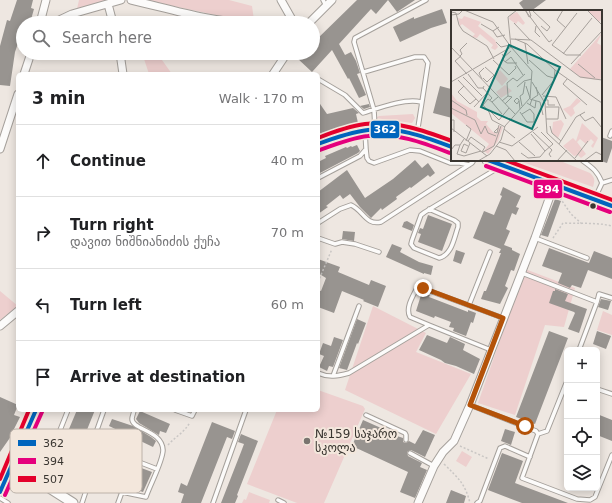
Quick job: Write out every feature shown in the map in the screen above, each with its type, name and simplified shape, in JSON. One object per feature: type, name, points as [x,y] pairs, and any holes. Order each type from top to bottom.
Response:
[{"type":"main road","points":[[320,143],[342,136],[370,130],[387,129],[416,135],[451,147]]},
{"type":"main road","points":[[492,162],[514,165],[554,185],[612,206]]},
{"type":"main road","points":[[27,429],[35,412]]},
{"type":"main road","points":[[4,478],[10,465]]},
{"type":"street","points":[[42,16],[46,0]]},
{"type":"street","points":[[68,16],[121,0]]},
{"type":"street","points":[[131,0],[200,16]]},
{"type":"street","points":[[281,0],[290,16]]},
{"type":"street","points":[[315,16],[324,3],[332,0]]},
{"type":"street","points":[[108,4],[111,16]]},
{"type":"street","points":[[25,72],[29,60]]},
{"type":"street","points":[[121,60],[123,72]]},
{"type":"street","points":[[274,72],[282,60]]},
{"type":"street","points":[[0,149],[16,100]]},
{"type":"street","points":[[418,503],[434,466],[443,452],[454,441],[470,405],[522,273],[554,185]]},
{"type":"street","points":[[0,326],[16,313]]},
{"type":"street","points":[[0,492],[4,478]]},
{"type":"street","points":[[58,493],[73,503]]},
{"type":"lane","points":[[426,0],[355,38],[354,42],[374,110],[366,149],[367,158],[369,161],[374,162],[410,150],[420,150],[450,163],[469,165]]},
{"type":"lane","points":[[364,72],[415,57],[424,58],[428,63],[416,135]]},
{"type":"lane","points":[[320,80],[346,95],[363,113],[394,104],[415,101],[421,102]]},
{"type":"lane","points":[[610,136],[612,131]]},
{"type":"lane","points":[[320,177],[360,156],[366,149]]},
{"type":"lane","points":[[320,222],[340,209],[351,205],[370,222],[381,222],[473,161]]},
{"type":"lane","points":[[583,161],[595,168],[602,183],[595,199]]},
{"type":"lane","points":[[429,209],[458,223],[458,227],[448,254],[439,258],[414,248],[411,244],[421,215],[429,209],[493,171],[492,162]]},
{"type":"lane","points":[[602,183],[612,180]]},
{"type":"lane","points":[[535,238],[587,258]]},
{"type":"lane","points":[[320,239],[335,244],[342,242],[355,244],[379,252]]},
{"type":"lane","points":[[469,305],[490,252]]},
{"type":"lane","points":[[522,273],[596,302]]},
{"type":"lane","points":[[491,350],[410,317],[408,314],[409,304],[417,288],[423,288],[503,318]]},
{"type":"lane","points":[[580,347],[599,294],[612,298]]},
{"type":"lane","points":[[333,376],[359,306]]},
{"type":"lane","points":[[320,374],[324,376],[338,376],[349,373],[429,325]]},
{"type":"lane","points":[[538,434],[547,431],[566,383]]},
{"type":"lane","points":[[600,390],[612,394]]},
{"type":"lane","points":[[470,405],[525,426],[536,431],[538,434]]},
{"type":"lane","points":[[61,429],[67,412]]},
{"type":"lane","points":[[97,429],[103,412]]},
{"type":"lane","points":[[127,493],[146,497],[163,452],[162,443],[158,438],[134,424],[132,420],[134,412]]},
{"type":"lane","points":[[181,412],[192,416],[194,412]]},
{"type":"lane","points":[[213,503],[245,412]]},
{"type":"lane","points":[[366,415],[405,433],[406,440]]},
{"type":"lane","points":[[538,434],[522,478],[577,499],[590,500],[595,497],[612,455]]},
{"type":"lane","points":[[480,502],[500,448],[505,446],[530,457]]},
{"type":"lane","points":[[410,453],[434,466]]},
{"type":"lane","points":[[142,463],[157,469]]},
{"type":"lane","points":[[82,503],[85,493]]},
{"type":"lane","points":[[118,503],[122,493]]},
{"type":"lane","points":[[0,498],[8,503]]},
{"type":"lane","points":[[278,500],[284,503]]},
{"type":"path","points":[[560,197],[571,214],[582,224]]},
{"type":"path","points":[[550,243],[563,223],[582,224],[595,222],[612,226]]},
{"type":"path","points":[[320,278],[335,244]]},
{"type":"path","points":[[163,452],[174,438],[183,433],[192,416]]},
{"type":"path","points":[[459,446],[494,461]]},
{"type":"path","points":[[439,459],[462,482],[470,503]]},
{"type":"shaded area","points":[[79,0],[110,0],[77,9]]},
{"type":"shaded area","points":[[144,0],[229,0],[252,6],[253,16],[221,16]]},
{"type":"shaded area","points":[[144,60],[162,60],[171,72],[148,72]]},
{"type":"shaded area","points":[[413,114],[415,118],[412,123],[375,118],[379,116]]},
{"type":"shaded area","points":[[520,161],[560,161],[590,173],[594,179],[593,187]]},
{"type":"shaded area","points":[[525,269],[575,288],[564,327],[545,325],[515,415],[478,403]]},
{"type":"shaded area","points":[[0,291],[16,304],[16,308],[0,320]]},
{"type":"shaded area","points":[[373,306],[426,333],[416,352],[471,374],[436,434],[345,390]]},
{"type":"shaded area","points":[[603,311],[612,315],[612,335],[597,330]]},
{"type":"shaded area","name":"№159 საჯარო სკოლა","points":[[320,391],[363,406],[365,409],[324,503],[297,503],[247,484],[276,412],[320,412]]},
{"type":"shaded area","points":[[462,451],[472,457],[466,467],[456,461]]},
{"type":"shaded area","points":[[249,492],[270,500],[269,503],[242,503],[244,499],[246,500]]},
{"type":"building","points":[[17,0],[33,0],[31,8],[34,9],[32,16],[16,16],[16,49],[10,86],[0,85],[0,46],[7,20],[10,21]]},
{"type":"building","points":[[357,0],[388,0],[376,14],[371,9],[339,44],[345,55],[351,52],[356,61],[360,73],[357,74],[366,95],[359,98],[332,50],[312,72],[299,60],[320,60],[320,36]]},
{"type":"building","points":[[388,0],[415,0],[397,12]]},
{"type":"building","points":[[523,0],[546,0],[532,10],[524,10],[519,3]]},
{"type":"building","points":[[442,9],[447,23],[431,28],[400,42],[393,27],[414,17],[414,19]]},
{"type":"building","points":[[440,86],[451,89],[451,118],[433,113]]},
{"type":"building","points":[[320,104],[327,114],[353,108],[359,113],[356,114],[358,123],[320,133]]},
{"type":"building","points":[[369,104],[370,107],[364,109],[360,106]]},
{"type":"building","points":[[602,137],[612,141],[612,148],[607,163],[601,161]]},
{"type":"building","points":[[357,145],[360,151],[320,173],[320,161],[326,158],[325,156],[346,147]]},
{"type":"building","points":[[415,160],[422,168],[428,163],[435,173],[430,177],[428,175],[411,188],[410,187],[382,210],[381,208],[371,218],[350,194],[343,199],[340,195],[320,213],[320,190],[347,170],[365,198],[393,179]]},
{"type":"building","points":[[503,187],[521,196],[516,207],[519,208],[516,215],[512,213],[506,229],[510,231],[504,245],[512,248],[512,250],[520,254],[514,271],[511,270],[505,286],[508,288],[500,304],[481,299],[484,291],[486,291],[501,253],[499,253],[501,249],[473,238],[484,211],[494,215],[502,196],[500,195]]},
{"type":"building","points":[[555,199],[561,201],[548,237],[541,235]]},
{"type":"building","points":[[428,215],[452,224],[442,251],[418,242],[421,234],[418,233],[420,228],[423,229]]},
{"type":"building","points":[[407,221],[414,225],[412,231],[402,227],[404,222]]},
{"type":"building","points":[[343,231],[355,232],[354,241],[342,239]]},
{"type":"building","points":[[392,244],[402,248],[400,252],[419,262],[433,266],[431,275],[424,274],[386,257]]},
{"type":"building","points":[[549,248],[589,263],[594,251],[612,258],[612,279],[588,270],[581,288],[572,285],[570,288],[558,283],[562,273],[542,266]]},
{"type":"building","points":[[456,250],[465,253],[461,264],[453,261]]},
{"type":"building","points":[[320,260],[340,267],[338,272],[369,285],[371,280],[386,286],[378,307],[342,291],[334,313],[320,308],[320,291],[326,278],[320,274]]},
{"type":"building","points":[[555,289],[568,294],[565,301],[587,309],[579,333],[568,329],[575,313],[574,312],[549,303]]},
{"type":"building","points":[[422,292],[430,295],[429,297],[468,312],[468,310],[476,313],[473,323],[471,322],[466,336],[453,331],[454,328],[449,327],[451,322],[435,316],[434,318],[416,311]]},
{"type":"building","points":[[601,299],[611,301],[608,310],[598,307]]},
{"type":"building","points":[[357,319],[366,323],[347,370],[339,368]]},
{"type":"building","points":[[549,331],[568,338],[535,424],[516,417]]},
{"type":"building","points":[[597,331],[611,336],[606,349],[593,344]]},
{"type":"building","points":[[427,335],[447,343],[450,337],[465,344],[463,350],[480,359],[474,374],[445,363],[419,350]]},
{"type":"building","points":[[334,337],[343,340],[333,367],[329,366],[327,371],[320,368],[324,356],[320,354],[320,351],[323,343],[331,346]]},
{"type":"building","points":[[0,397],[16,404],[14,415],[20,417],[14,429],[10,429],[10,438],[0,452]]},
{"type":"building","points":[[76,412],[94,412],[87,429],[69,429]]},
{"type":"building","points":[[140,412],[142,412],[170,424],[166,433],[160,431],[159,435],[139,423],[136,419]]},
{"type":"building","points":[[600,415],[612,420],[612,441],[600,436]]},
{"type":"building","points":[[112,419],[138,429],[115,429],[109,426]]},
{"type":"building","points":[[363,420],[381,428],[380,430],[396,437],[403,438],[403,442],[406,443],[409,441],[415,444],[423,430],[435,435],[425,457],[411,450],[407,452],[408,456],[422,463],[420,467],[427,470],[415,498],[400,492],[408,472],[352,446]]},
{"type":"building","points":[[212,422],[235,431],[232,439],[227,437],[201,503],[181,503],[184,494],[178,492],[181,483],[187,486]]},
{"type":"building","points":[[505,429],[515,432],[511,445],[501,441]]},
{"type":"building","points":[[142,432],[156,441],[153,447],[142,442]]},
{"type":"building","points":[[241,434],[258,441],[235,503],[221,503],[244,444],[238,442]]},
{"type":"building","points":[[502,453],[523,461],[515,483],[568,503],[522,503],[488,490]]},
{"type":"building","points":[[142,468],[152,472],[142,492]]},
{"type":"building","points":[[451,490],[466,496],[464,503],[446,503]]},
{"type":"transit line","name":"507","points":[[320,137],[353,126],[376,123],[410,127],[451,141]]},
{"type":"transit line","name":"362","points":[[320,143],[336,137],[379,129],[411,133],[451,147]]},
{"type":"transit line","name":"394","points":[[320,150],[356,138],[378,135],[410,139],[450,153]]},
{"type":"transit line","name":"362","points":[[491,161],[612,206]]},
{"type":"transit line","name":"507","points":[[508,161],[612,200]]},
{"type":"transit line","name":"394","points":[[486,166],[610,212]]},
{"type":"transit line","name":"507","points":[[21,429],[28,412]]},
{"type":"transit line","name":"362","points":[[28,429],[35,412]]},
{"type":"transit line","name":"394","points":[[34,429],[42,412]]},
{"type":"transit line","name":"507","points":[[0,479],[10,455]]},
{"type":"transit line","name":"362","points":[[0,492],[10,469]]},
{"type":"transit line","name":"394","points":[[5,495],[10,484]]},
{"type":"place","name":"№159 საჯარო სკოლა","points":[[307,441]]},
{"type":"route","points":[[423,288],[503,318],[470,405],[525,426]]}]
